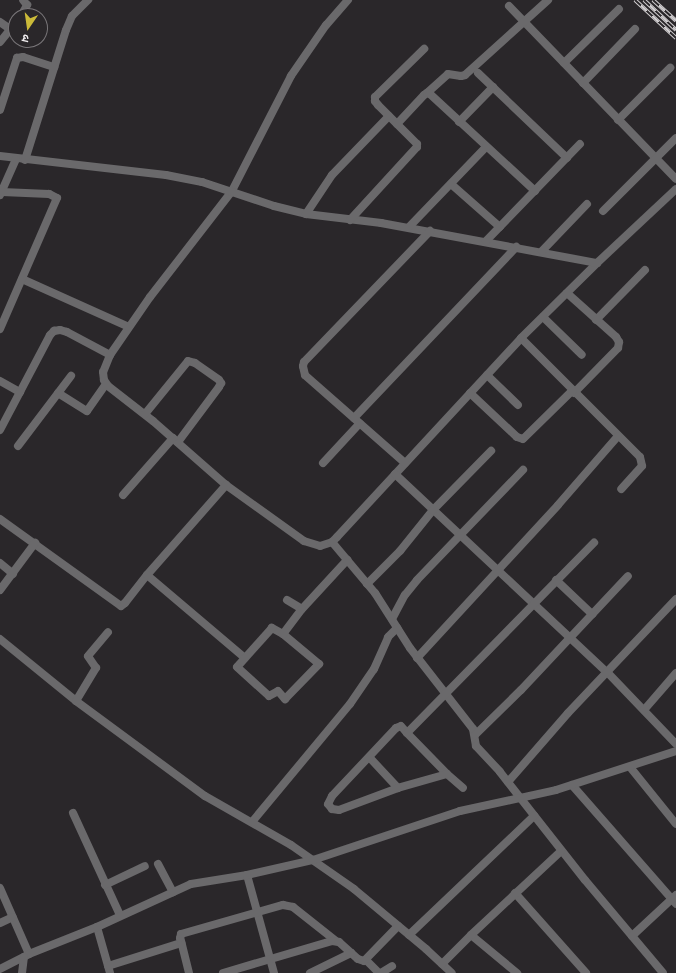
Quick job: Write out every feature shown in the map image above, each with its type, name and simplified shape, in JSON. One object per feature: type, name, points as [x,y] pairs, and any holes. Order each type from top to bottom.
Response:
[{"type":"street","points":[[25,160],[69,23],[88,0]]},
{"type":"street","points":[[348,0],[326,25],[291,76],[232,191],[129,327],[110,355],[103,372],[106,384],[176,440],[226,486],[304,541],[320,546],[332,542],[521,338],[597,263],[676,189]]},
{"type":"street","points":[[397,124],[448,74],[464,75],[548,0]]},
{"type":"street","points":[[509,6],[676,179]]},
{"type":"street","points":[[564,63],[619,9]]},
{"type":"street","points":[[583,83],[635,29]]},
{"type":"street","points":[[0,42],[8,32]]},
{"type":"street","points":[[350,220],[417,147],[417,144],[375,101],[375,97],[424,49]]},
{"type":"street","points":[[0,110],[17,58],[23,57],[54,66]]},
{"type":"street","points":[[618,120],[670,68]]},
{"type":"street","points":[[478,72],[567,158]]},
{"type":"street","points":[[459,122],[494,87]]},
{"type":"street","points":[[427,93],[534,191]]},
{"type":"street","points":[[306,214],[332,176],[389,116]]},
{"type":"street","points":[[603,211],[676,138]]},
{"type":"street","points":[[486,241],[580,144]]},
{"type":"street","points":[[409,227],[486,147]]},
{"type":"street","points":[[0,156],[166,176],[202,182],[274,206],[306,214],[409,227],[542,251],[597,263]]},
{"type":"street","points":[[0,328],[58,198],[49,194],[1,193],[16,159]]},
{"type":"street","points":[[451,184],[500,227]]},
{"type":"street","points":[[542,251],[587,204]]},
{"type":"street","points":[[405,463],[305,375],[303,371],[304,362],[430,231]]},
{"type":"street","points":[[323,462],[357,421],[516,247]]},
{"type":"street","points":[[596,320],[645,270]]},
{"type":"street","points":[[22,279],[129,327]]},
{"type":"street","points":[[470,393],[518,437],[523,439],[619,346],[618,339],[567,293]]},
{"type":"street","points":[[543,317],[582,354]]},
{"type":"street","points":[[0,430],[50,335],[54,331],[60,330],[67,332],[110,355]]},
{"type":"street","points":[[521,338],[573,392],[640,457],[642,464],[640,469],[621,489]]},
{"type":"street","points":[[123,495],[176,440],[221,383],[195,363],[188,361],[145,414]]},
{"type":"street","points":[[487,375],[518,406]]},
{"type":"street","points":[[18,446],[71,376]]},
{"type":"street","points":[[0,381],[20,392]]},
{"type":"street","points":[[58,393],[87,411],[106,384]]},
{"type":"street","points":[[417,658],[496,570],[558,505],[618,436]]},
{"type":"street","points":[[367,584],[400,551],[433,510],[491,451]]},
{"type":"street","points":[[392,619],[408,590],[523,470]]},
{"type":"street","points":[[394,474],[608,673],[675,740]]},
{"type":"street","points":[[0,519],[121,606],[226,486]]},
{"type":"street","points":[[332,542],[367,584],[417,658],[446,693],[473,730],[476,746],[508,782],[518,797],[561,851],[663,973]]},
{"type":"street","points":[[0,590],[35,543]]},
{"type":"street","points":[[408,733],[556,580],[594,543]]},
{"type":"street","points":[[282,634],[302,609],[347,560]]},
{"type":"street","points":[[0,563],[13,574]]},
{"type":"street","points":[[147,575],[245,658]]},
{"type":"street","points":[[475,735],[570,639],[628,576]]},
{"type":"street","points":[[556,580],[592,614]]},
{"type":"street","points":[[508,782],[568,713],[608,673],[676,599]]},
{"type":"street","points":[[287,600],[302,609]]},
{"type":"street","points":[[272,628],[282,634],[319,664],[285,698],[278,691],[269,696],[237,667],[272,628]]},
{"type":"street","points":[[252,822],[350,704],[374,669],[388,636],[397,628]]},
{"type":"street","points":[[76,701],[96,668],[88,656],[108,632]]},
{"type":"street","points":[[0,639],[76,701],[205,796],[252,822],[313,860],[354,889],[452,973]]},
{"type":"street","points":[[644,710],[676,673]]},
{"type":"street","points":[[447,774],[398,788],[339,810],[329,807],[329,800],[332,796],[370,758],[396,728],[401,726],[447,774],[463,788]]},
{"type":"street","points":[[0,969],[26,955],[97,927],[173,892],[197,883],[247,875],[313,860],[460,811],[572,785],[676,751]]},
{"type":"street","points":[[370,758],[398,788]]},
{"type":"street","points":[[630,767],[676,824]]},
{"type":"street","points":[[572,785],[604,820],[648,874],[675,900],[632,936]]},
{"type":"street","points":[[73,813],[120,916]]},
{"type":"street","points":[[409,935],[534,816]]},
{"type":"street","points":[[442,964],[515,893],[561,851]]},
{"type":"street","points":[[158,864],[173,892]]},
{"type":"street","points":[[105,885],[145,866]]},
{"type":"street","points":[[247,875],[259,913],[274,973]]},
{"type":"street","points":[[0,888],[13,917],[26,955],[23,973]]},
{"type":"street","points":[[515,893],[586,973]]},
{"type":"street","points":[[189,973],[181,943],[180,936],[183,933],[259,913],[283,905],[290,905],[361,961],[366,960],[398,926]]},
{"type":"street","points":[[0,923],[13,917]]},
{"type":"street","points":[[97,927],[109,969],[181,943]]},
{"type":"street","points":[[471,935],[517,973]]},
{"type":"street","points":[[223,973],[270,961],[336,941]]},
{"type":"street","points":[[310,973],[351,953]]},
{"type":"street","points":[[366,960],[380,973],[392,966]]},
{"type":"railway","points":[[635,0],[676,38]]},
{"type":"railway","points":[[644,0],[676,30]]},
{"type":"railway","points":[[653,0],[676,21]]}]
